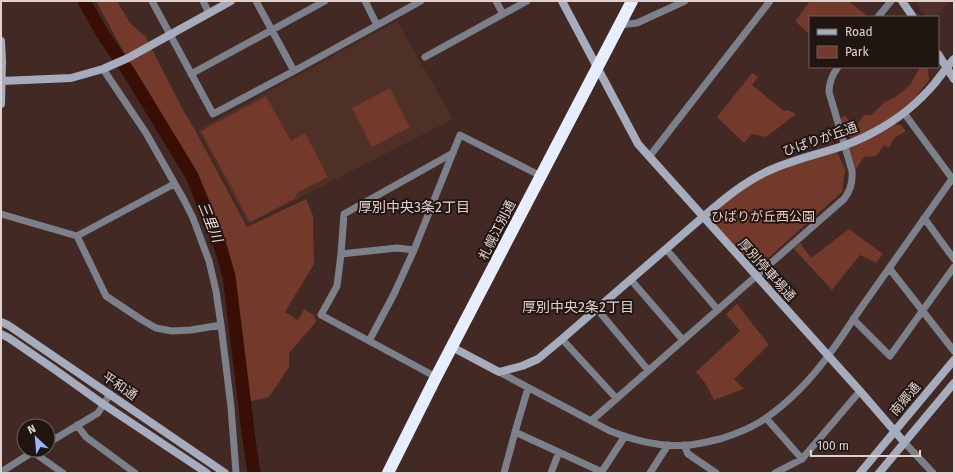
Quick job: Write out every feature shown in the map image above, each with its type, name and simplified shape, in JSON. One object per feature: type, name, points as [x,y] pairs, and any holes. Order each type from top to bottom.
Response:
[{"type":"highway","name":"札幌江別通","points":[[388,473],[436,377],[632,1]]},
{"type":"street","points":[[152,1],[213,114],[421,1]]},
{"type":"street","points":[[202,1],[209,13]]},
{"type":"street","points":[[2,81],[71,78],[102,69],[128,58],[231,1]]},
{"type":"street","points":[[256,1],[294,71]]},
{"type":"street","points":[[191,74],[325,1]]},
{"type":"street","points":[[365,1],[377,25]]},
{"type":"street","points":[[496,1],[502,14]]},
{"type":"street","points":[[425,57],[527,1]]},
{"type":"street","name":"厚別停車場通","points":[[562,1],[638,144],[704,216],[904,442]]},
{"type":"street","points":[[619,25],[638,23],[685,1]]},
{"type":"street","points":[[649,157],[770,1]]},
{"type":"street","points":[[879,16],[891,1]]},
{"type":"street","points":[[902,1],[912,16]]},
{"type":"street","points":[[1,41],[1,104]]},
{"type":"street","points":[[939,56],[954,79]]},
{"type":"street","name":"ひばりが丘通","points":[[499,372],[522,366],[538,358],[631,280],[727,196],[746,183],[789,162],[844,146],[872,133],[904,113],[917,102],[954,59]]},
{"type":"street","points":[[591,421],[841,202],[848,194],[853,177],[852,171],[829,92],[829,86],[833,73],[837,68]]},
{"type":"street","points":[[102,69],[146,133],[184,200],[193,218],[209,262],[216,291],[221,325],[231,407],[236,473]]},
{"type":"street","points":[[452,348],[610,431],[625,436],[652,443],[668,445],[701,444],[732,435],[749,428],[766,418],[787,402],[828,356],[924,218],[953,180],[904,113]]},
{"type":"street","points":[[369,341],[394,294],[414,250],[460,135],[541,176]]},
{"type":"street","points":[[436,377],[321,315],[337,286],[344,214],[453,153]]},
{"type":"street","points":[[1,214],[77,236],[174,184]]},
{"type":"street","points":[[924,218],[954,259]]},
{"type":"street","points":[[77,236],[106,296],[142,320],[156,328],[172,331],[191,330],[221,325]]},
{"type":"street","points":[[341,254],[397,248],[414,250]]},
{"type":"street","points":[[666,249],[718,310]]},
{"type":"street","points":[[889,268],[954,351]]},
{"type":"street","points":[[853,319],[890,356],[954,268]]},
{"type":"street","points":[[631,280],[683,340]]},
{"type":"street","points":[[597,309],[648,370]]},
{"type":"street","name":"平和通","points":[[1,322],[8,325],[225,473]]},
{"type":"street","name":"平和通","points":[[1,334],[207,473]]},
{"type":"street","points":[[562,339],[616,398]]},
{"type":"street","name":"南郷通","points":[[860,473],[954,360]]},
{"type":"street","name":"南郷通","points":[[879,473],[954,383]]},
{"type":"street","points":[[504,473],[528,388]]},
{"type":"street","points":[[775,473],[785,471],[802,459],[860,391]]},
{"type":"street","points":[[56,438],[98,413],[110,394]]},
{"type":"street","points":[[766,418],[802,459]]},
{"type":"street","points":[[76,425],[86,437],[135,473]]},
{"type":"street","points":[[515,432],[601,472],[625,436]]},
{"type":"street","points":[[904,442],[933,473]]},
{"type":"street","points":[[650,473],[668,445]]},
{"type":"street","points":[[684,445],[688,454],[716,473]]},
{"type":"street","points":[[551,473],[559,452]]},
{"type":"street","points":[[1,472],[24,458]]},
{"type":"street","points":[[44,458],[63,473]]},
{"type":"shaded area","points":[[915,1],[949,1],[938,16],[925,16]]},
{"type":"shaded area","points":[[397,21],[453,119],[248,224],[198,130]]},
{"type":"green space","points":[[96,1],[117,1],[130,23],[145,36],[183,110],[247,227],[306,199],[313,216],[314,264],[285,312],[298,320],[304,309],[314,315],[316,322],[289,353],[289,367],[269,397],[247,402],[221,242],[203,191],[139,80]]},
{"type":"green space","points":[[810,1],[849,1],[866,15],[809,16],[809,34],[797,23],[796,20]]},
{"type":"green space","points":[[919,68],[928,68],[929,80],[915,98],[887,121],[854,138],[841,134],[839,119],[844,116],[856,126],[864,115],[871,115],[885,102],[895,97],[910,85]]},
{"type":"green space","points":[[752,73],[758,77],[752,85],[784,111],[788,110],[796,114],[766,137],[752,134],[744,143],[717,117]]},
{"type":"green space","points":[[390,88],[410,127],[372,147],[352,108]]},
{"type":"green space","points":[[266,96],[291,141],[305,133],[328,177],[298,192],[294,199],[250,222],[201,131]]},
{"type":"green space","points":[[889,124],[901,125],[906,131],[894,138],[889,148],[884,145],[876,156],[864,157],[854,172],[847,147]]},
{"type":"green space","name":"ひばりが丘西公園","points":[[837,151],[845,170],[842,192],[756,269],[710,218],[727,199],[770,172]]},
{"type":"green space","points":[[849,229],[883,254],[876,263],[860,255],[832,290],[794,249],[800,243],[811,258]]},
{"type":"green space","points":[[737,304],[769,345],[734,379],[744,389],[714,400],[705,383],[696,372],[740,331],[726,314]]},
{"type":"waterway","name":"三里川","points":[[84,1],[102,33],[130,74],[192,176],[219,242],[229,276],[254,473]]},
{"type":"district","name":"厚別中央3条2丁目","points":[[414,207]]},
{"type":"district","name":"厚別中央2条2丁目","points":[[578,307]]}]
